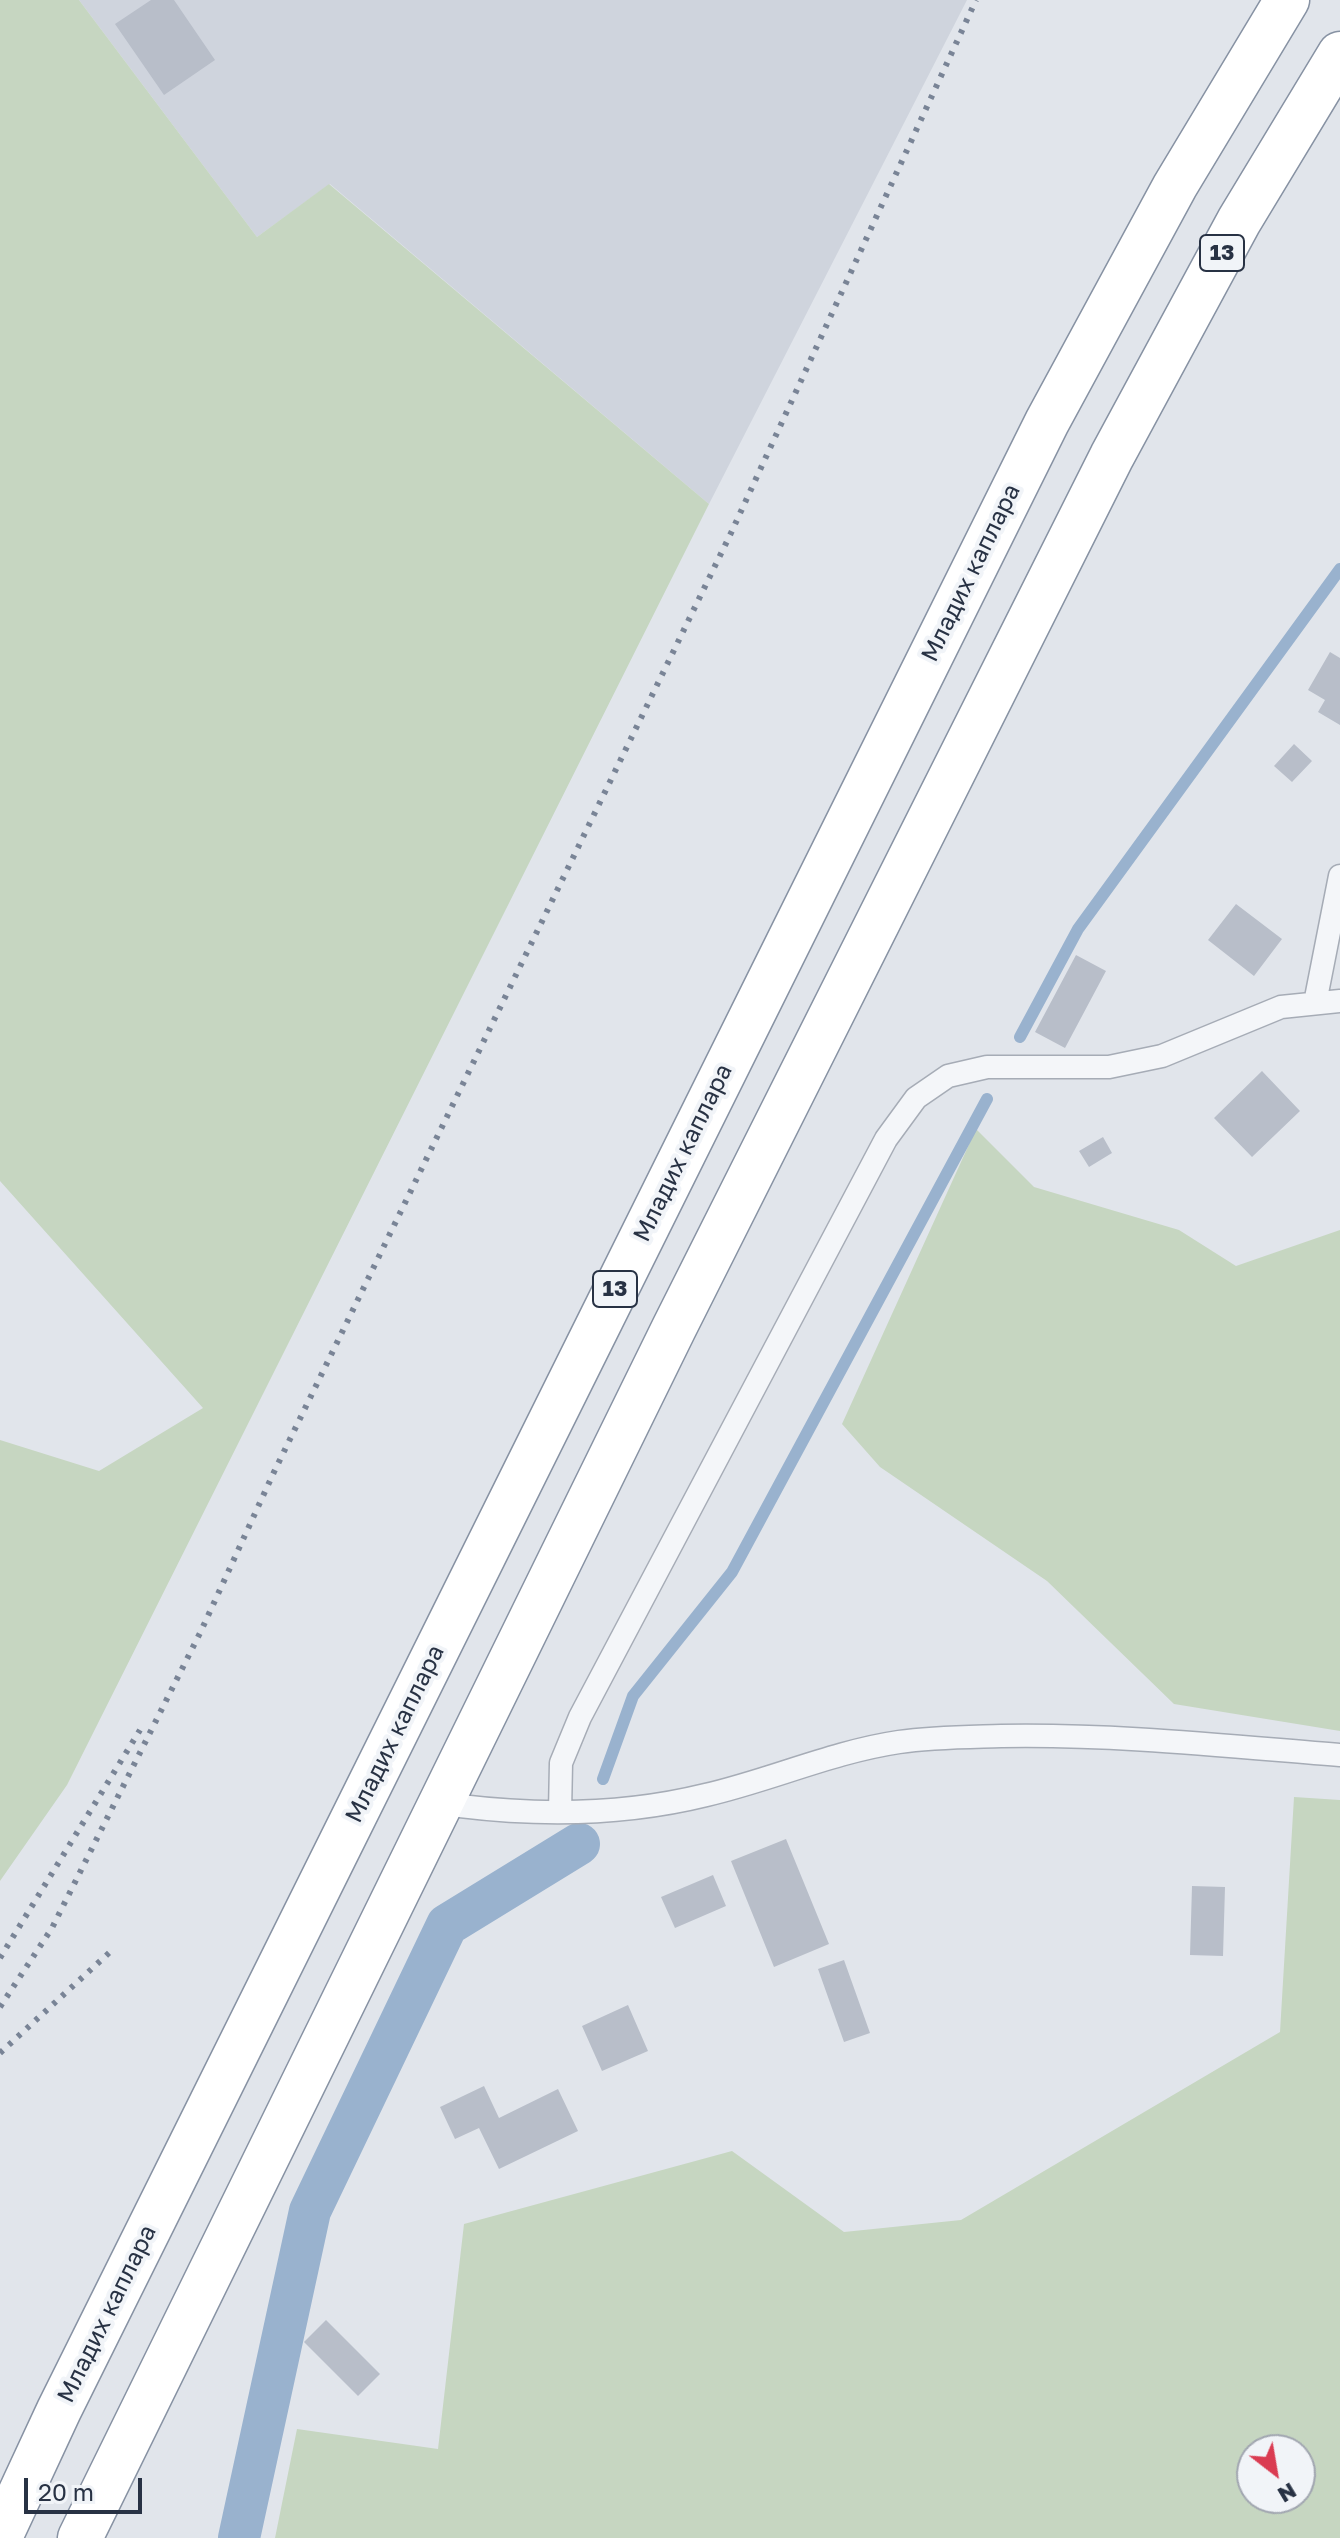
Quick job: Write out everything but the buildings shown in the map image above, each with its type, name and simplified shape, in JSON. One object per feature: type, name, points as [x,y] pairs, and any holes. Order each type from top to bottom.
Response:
[{"type":"highway","name":"Младих каплара","points":[[0,2537],[66,2396],[1047,422],[1175,186],[1287,0]]},
{"type":"highway","name":"13","points":[[80,2538],[681,1314],[1105,470],[1239,221],[1340,54]]},
{"type":"lane","points":[[1315,1003],[1340,876]]},
{"type":"lane","points":[[560,1812],[561,1763],[580,1717],[886,1139],[916,1098],[948,1076],[987,1067],[1109,1067],[1162,1056],[1281,1007],[1340,1001]]},
{"type":"lane","points":[[460,1806],[517,1813],[648,1808],[709,1795],[837,1754],[900,1741],[984,1736],[1099,1736],[1340,1755]]},
{"type":"shaded area","points":[[79,0],[967,0],[709,504],[330,184],[257,237]]},
{"type":"green space","points":[[0,0],[79,0],[257,237],[329,184],[709,504],[67,1785],[0,1881],[0,1440],[99,1471],[203,1408],[0,1181]]},
{"type":"green space","points":[[976,1129],[1034,1187],[1179,1230],[1236,1266],[1340,1230],[1340,1731],[1174,1704],[1047,1581],[880,1467],[842,1424]]},
{"type":"green space","points":[[1294,1797],[1340,1800],[1340,2538],[275,2538],[297,2429],[438,2449],[464,2224],[732,2151],[844,2232],[961,2220],[1280,2032]]},
{"type":"waterway","points":[[1020,1037],[1078,929],[1340,569]]},
{"type":"waterway","points":[[603,1779],[633,1696],[732,1572],[987,1099]]},
{"type":"waterway","points":[[239,2538],[310,2211],[447,1925],[579,1844]]},
{"type":"railway","points":[[0,2007],[52,1928],[201,1631],[274,1472],[731,533],[976,0]]},
{"type":"railway","points":[[0,1958],[140,1730]]},
{"type":"railway","points":[[0,2053],[110,1952]]}]
